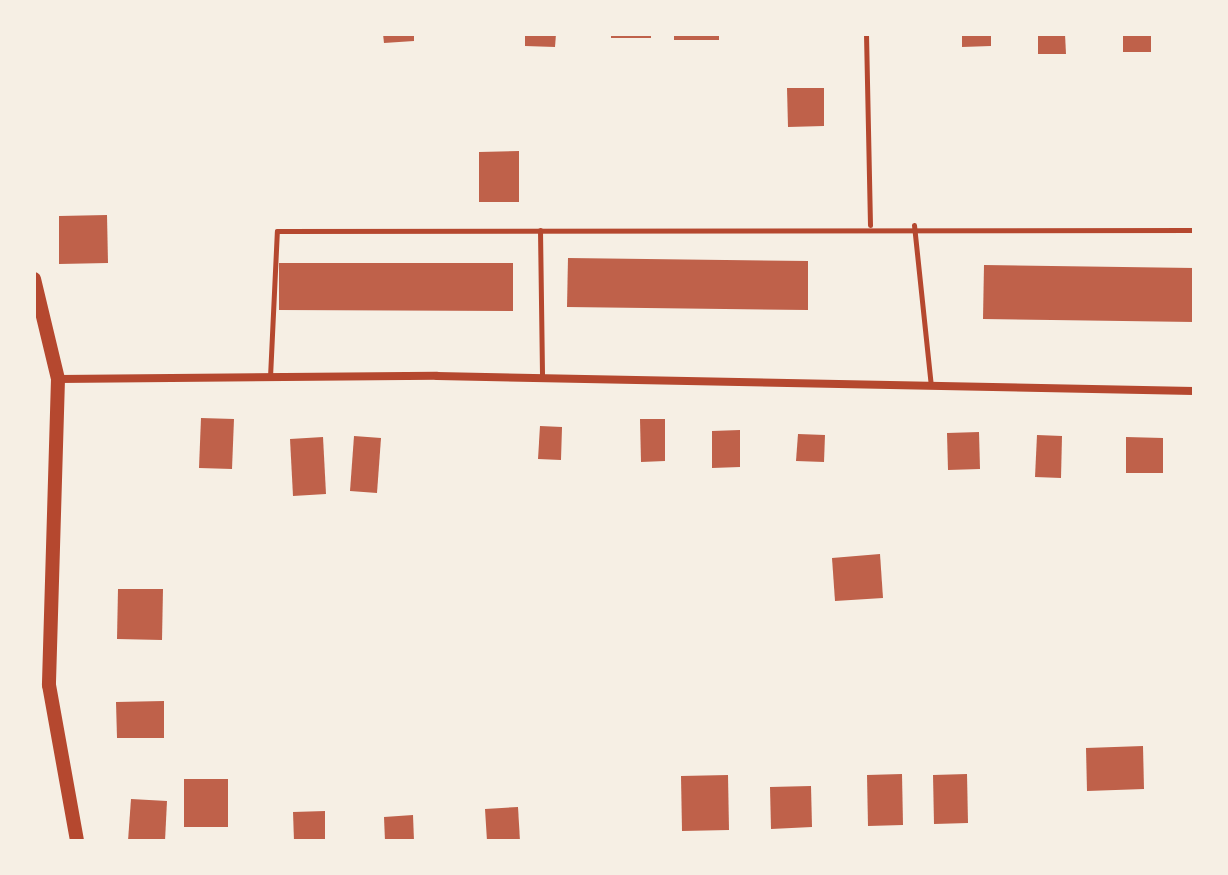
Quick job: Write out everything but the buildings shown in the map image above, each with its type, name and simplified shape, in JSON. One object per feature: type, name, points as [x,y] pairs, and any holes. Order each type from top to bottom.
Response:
[{"type":"street","points":[[34,279],[58,379],[49,685],[77,841]]},
{"type":"street","points":[[58,379],[542,378],[1194,391]]},
{"type":"lane","points":[[866,34],[870,225]]},
{"type":"lane","points":[[270,377],[277,231],[870,225],[1194,230]]},
{"type":"lane","points":[[914,225],[931,386]]},
{"type":"lane","points":[[540,230],[542,378]]}]
